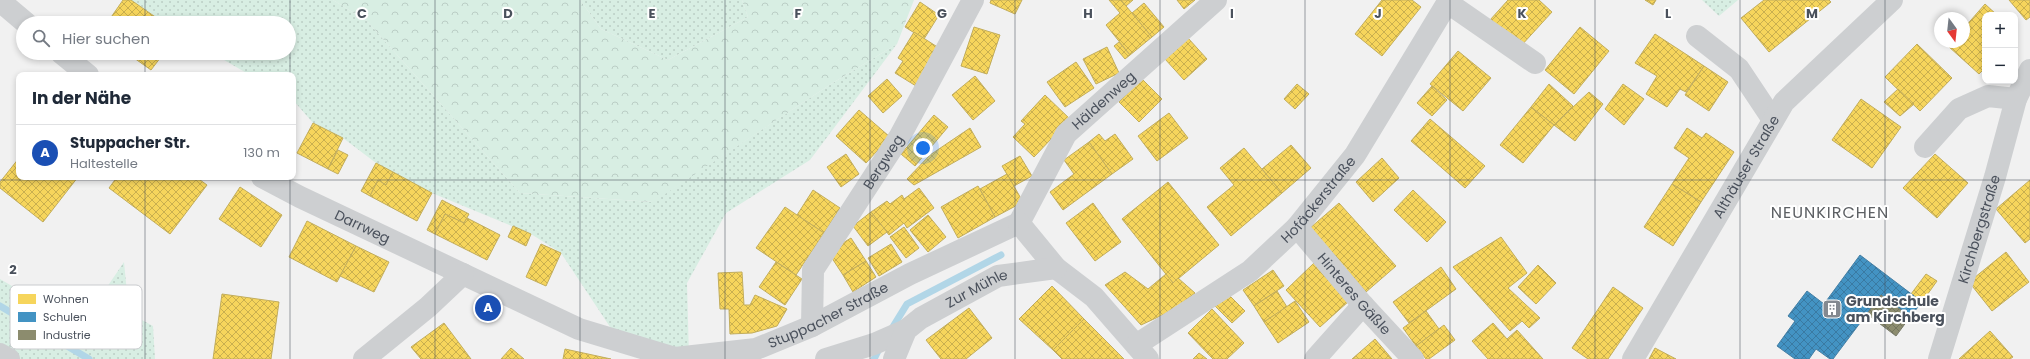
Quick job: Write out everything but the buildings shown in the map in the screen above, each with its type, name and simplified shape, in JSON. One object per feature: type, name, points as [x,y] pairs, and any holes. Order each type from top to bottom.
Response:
[{"type":"street","points":[[0,0],[18,16]]},
{"type":"street","name":"Bergweg","points":[[812,326],[813,270],[900,136],[973,0]]},
{"type":"street","name":"Häldenweg","points":[[1019,223],[1066,134],[1216,0]]},
{"type":"street","name":"Althäuser Straße","points":[[1633,359],[1784,102],[1892,0]]},
{"type":"street","name":"Hofäckerstraße","points":[[1142,352],[1250,271],[1297,228],[1355,156],[1448,1],[1535,63]]},
{"type":"street","points":[[1697,36],[1739,69],[1773,120]]},
{"type":"street","points":[[70,60],[84,72]]},
{"type":"street","name":"Kirchbergstraße","points":[[1939,359],[1995,177],[2016,99],[2030,70]]},
{"type":"street","points":[[1925,147],[1959,109],[1988,96],[2016,99]]},
{"type":"street","name":"Darrweg","points":[[268,180],[463,274]]},
{"type":"street","name":"Stuppacher Straße","points":[[463,274],[579,329],[675,358],[756,349],[812,326],[910,274],[1019,223]]},
{"type":"street","points":[[1019,223],[1056,268],[1094,297],[1142,352]]},
{"type":"street","name":"Hinteres Gäßle","points":[[1297,228],[1363,305],[1413,359]]},
{"type":"street","name":"Zur Mühle","points":[[826,359],[874,344],[906,330],[921,318],[998,276],[1056,268]]},
{"type":"street","points":[[364,359],[428,307],[463,274]]},
{"type":"street","points":[[1315,359],[1363,305]]},
{"type":"street","name":"Zur Mühle","points":[[894,359],[906,330]]},
{"type":"street","points":[[0,354],[9,359]]},
{"type":"green space","points":[[131,0],[333,0],[367,21],[520,193],[652,202],[831,84],[897,44],[810,160],[726,213],[687,283],[689,357],[620,342],[561,253],[531,234],[432,193],[376,163],[343,138],[313,123],[296,103],[296,72],[245,72],[224,60],[296,60],[296,16],[154,16]]},
{"type":"green space","points":[[333,0],[580,0],[601,29],[668,60],[748,17],[742,0],[914,0],[897,44],[831,84],[653,202],[520,193],[367,21]]},
{"type":"green space","points":[[580,0],[742,0],[748,17],[668,60],[601,29]]},
{"type":"green space","points":[[1702,0],[1738,0],[1719,16]]},
{"type":"green space","points":[[124,262],[126,285],[108,285]]},
{"type":"green space","points":[[0,279],[10,285],[10,349],[142,349],[142,320],[153,326],[155,359],[9,359],[0,354]]},
{"type":"waterway","points":[[891,330],[907,304],[1001,255]]},
{"type":"waterway","points":[[0,306],[10,312]]},
{"type":"waterway","points":[[874,359],[880,347]]},
{"type":"waterway","points":[[72,349],[89,359]]},
{"type":"place","name":"Stuppacher Str.","points":[[488,308]]},
{"type":"place","name":"Grundschule am Kirchberg","points":[[1832,309]]},
{"type":"district","name":"NEUNKIRCHEN","points":[[1830,212]]}]
